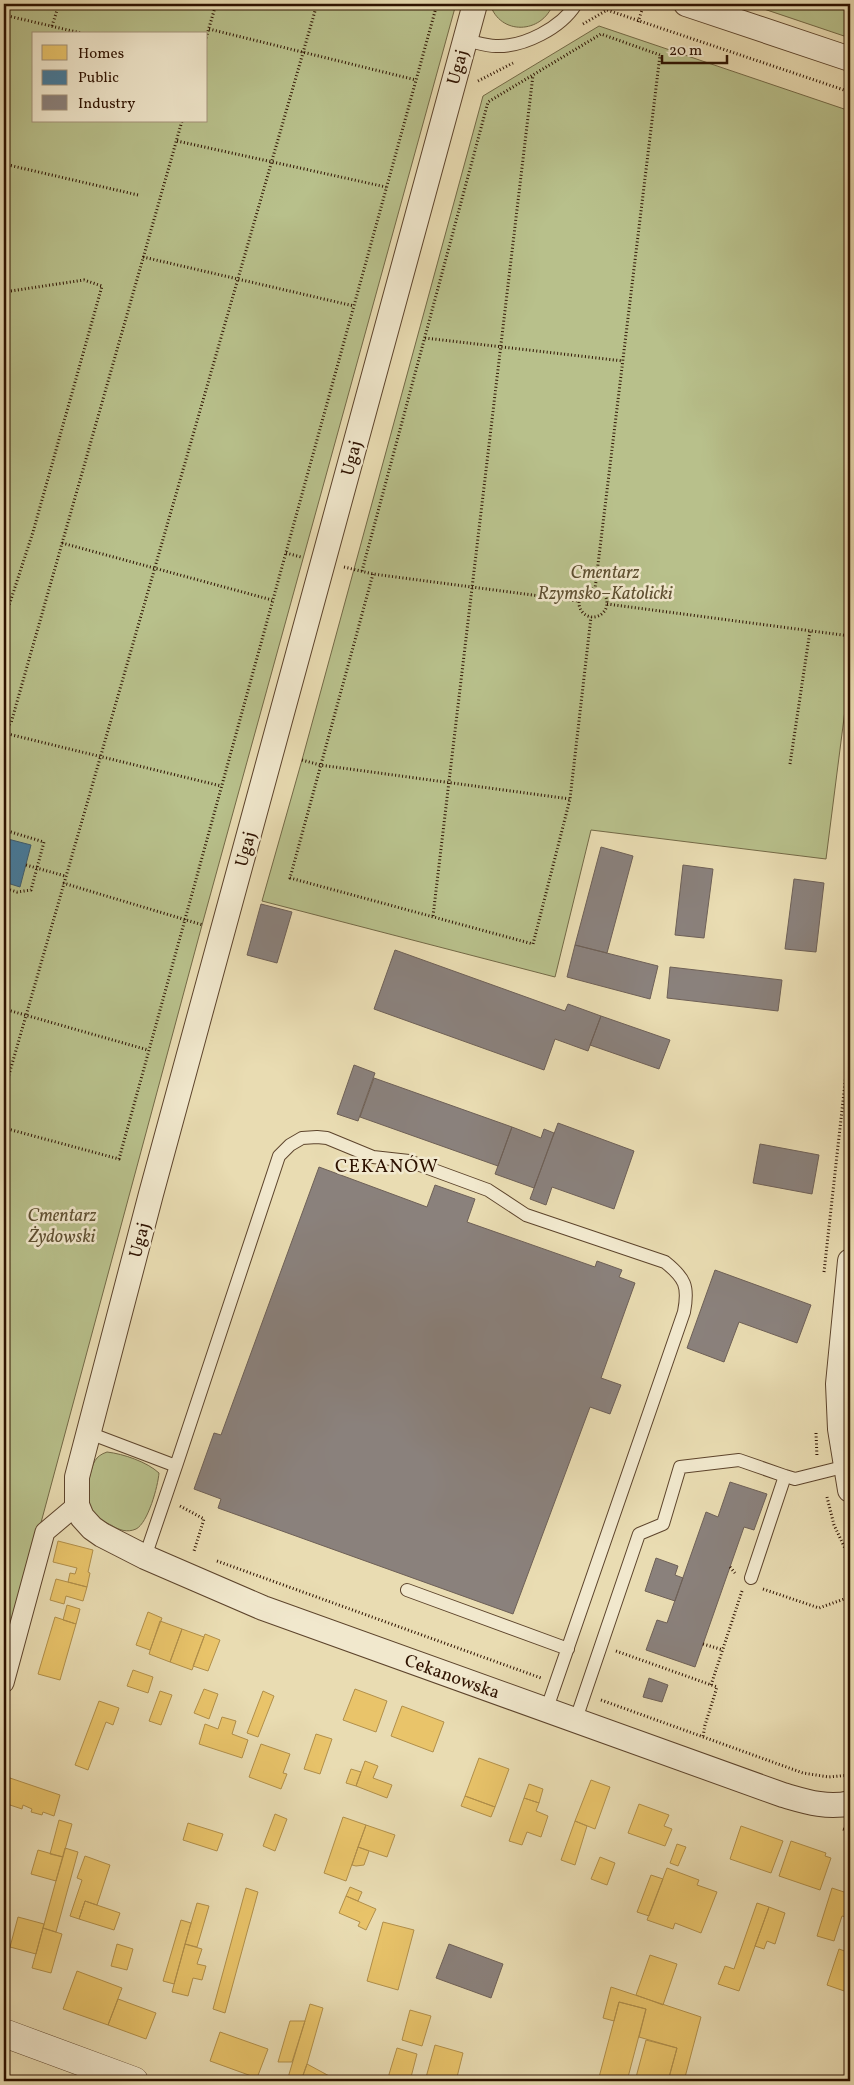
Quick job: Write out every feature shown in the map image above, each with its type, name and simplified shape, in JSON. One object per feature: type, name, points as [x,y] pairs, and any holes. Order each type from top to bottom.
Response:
[{"type":"street","name":"Ugaj","points":[[76,1505],[77,1477],[154,1184],[475,4]]},
{"type":"street","points":[[686,4],[850,58]]},
{"type":"street","points":[[850,1261],[838,1384],[840,1429],[850,1490]]},
{"type":"street","points":[[4,1683],[45,1532],[76,1505]]},
{"type":"street","name":"Cekanowska","points":[[76,1505],[82,1517],[102,1535],[146,1557],[262,1608],[575,1722],[790,1797],[813,1804],[842,1805],[850,1803]]},
{"type":"street","points":[[4,2033],[134,2081]]},
{"type":"lane","points":[[465,40],[494,47],[514,45],[530,39],[560,22],[576,4]]},
{"type":"lane","points":[[146,1557],[279,1156],[290,1145],[302,1138],[317,1136],[373,1156],[408,1161],[488,1190],[526,1215],[665,1262],[677,1272],[685,1283],[687,1298],[684,1312],[546,1711]]},
{"type":"lane","points":[[89,1433],[176,1466]]},
{"type":"lane","points":[[575,1722],[639,1534],[662,1524],[680,1467],[739,1460],[794,1479],[847,1466]]},
{"type":"lane","points":[[747,1581],[786,1476]]},
{"type":"lane","points":[[406,1590],[568,1649]]},
{"type":"path","points":[[52,26],[59,4]]},
{"type":"path","points":[[208,32],[216,4]]},
{"type":"path","points":[[4,1092],[317,4]]},
{"type":"path","points":[[4,1128],[118,1159],[437,4]]},
{"type":"path","points":[[638,22],[644,4]]},
{"type":"path","points":[[574,29],[607,10],[850,92]]},
{"type":"path","points":[[4,16],[77,32]]},
{"type":"path","points":[[209,29],[416,80]]},
{"type":"path","points":[[362,571],[488,102],[601,34],[660,55],[595,589]]},
{"type":"path","points":[[454,78],[475,83],[517,61]]},
{"type":"path","points":[[433,916],[534,75]]},
{"type":"path","points":[[4,729],[11,723],[182,122]]},
{"type":"path","points":[[177,141],[386,187]]},
{"type":"path","points":[[4,164],[138,195]]},
{"type":"path","points":[[143,257],[354,306]]},
{"type":"path","points":[[4,292],[84,280],[102,286],[34,532],[4,621]]},
{"type":"path","points":[[425,338],[623,361]]},
{"type":"path","points":[[62,543],[272,600]]},
{"type":"path","points":[[285,553],[372,574],[578,601]]},
{"type":"path","points":[[372,574],[290,878],[533,944],[570,799],[591,617]]},
{"type":"path","points":[[595,589],[603,594],[607,604],[600,615],[591,617],[583,614],[578,606],[578,601],[586,590],[595,589]]},
{"type":"path","points":[[607,604],[850,636]]},
{"type":"path","points":[[790,764],[810,631]]},
{"type":"path","points":[[4,733],[220,786]]},
{"type":"path","points":[[302,760],[570,799]]},
{"type":"path","points":[[4,830],[44,842],[30,890],[17,892],[4,888]]},
{"type":"path","points":[[26,864],[65,876]]},
{"type":"path","points":[[63,883],[208,927]]},
{"type":"path","points":[[4,1009],[148,1050]]},
{"type":"path","points":[[175,1504],[204,1519],[194,1552],[202,1555]]},
{"type":"path","points":[[210,1558],[252,1575],[556,1684]]},
{"type":"path","points":[[730,1567],[747,1581],[819,1608],[850,1597]]},
{"type":"path","points":[[250,1580],[252,1575]]},
{"type":"path","points":[[711,1685],[747,1581]]},
{"type":"path","points":[[703,1644],[723,1650]]},
{"type":"path","points":[[601,1646],[717,1687],[704,1725],[703,1737]]},
{"type":"path","points":[[585,1694],[803,1773],[828,1777],[850,1775]]},
{"type":"path","points":[[841,1828],[850,1831]]},
{"type":"green space","name":"Cmentarz Żydowski","points":[[4,4],[456,4],[202,925],[4,1660]]},
{"type":"green space","points":[[490,4],[553,4],[548,14],[540,21],[531,26],[521,27],[511,26],[503,22],[495,14]]},
{"type":"green space","points":[[749,4],[850,4],[850,38]]},
{"type":"green space","name":"Cmentarz Rzymsko–Katolicki","points":[[599,26],[850,111],[850,671],[826,859],[591,830],[555,977],[262,901],[483,96]]},
{"type":"green space","points":[[107,1452],[135,1459],[159,1473],[157,1486],[145,1520],[136,1529],[120,1530],[99,1519],[93,1514],[88,1504],[88,1486],[92,1467],[97,1458]]},
{"type":"building: Homes","points":[[58,1541],[93,1550],[87,1587],[68,1582],[70,1573],[75,1574],[77,1568],[53,1562]]},
{"type":"building: Homes","points":[[56,1579],[87,1587],[83,1601],[66,1596],[64,1604],[50,1600]]},
{"type":"building: Homes","points":[[67,1605],[80,1609],[76,1624],[63,1620]]},
{"type":"building: Homes","points":[[148,1612],[162,1618],[150,1650],[136,1645]]},
{"type":"building: Homes","points":[[55,1617],[76,1624],[60,1680],[38,1674]]},
{"type":"building: Homes","points":[[160,1621],[182,1629],[170,1662],[149,1654]]},
{"type":"building: Homes","points":[[182,1629],[204,1637],[192,1670],[170,1662]]},
{"type":"building: Homes","points":[[205,1634],[220,1640],[208,1671],[193,1666]]},
{"type":"building: Homes","points":[[133,1670],[153,1677],[148,1693],[127,1686]]},
{"type":"building: Homes","points":[[204,1689],[218,1694],[209,1719],[194,1713]]},
{"type":"building: Homes","points":[[355,1689],[387,1701],[376,1732],[343,1720]]},
{"type":"building: Homes","points":[[160,1691],[172,1695],[161,1725],[149,1721]]},
{"type":"building: Homes","points":[[263,1691],[274,1696],[258,1737],[247,1733]]},
{"type":"building: Homes","points":[[99,1701],[119,1708],[113,1725],[106,1722],[88,1770],[75,1765]]},
{"type":"building: Homes","points":[[402,1706],[444,1722],[433,1752],[391,1736]]},
{"type":"building: Homes","points":[[222,1717],[236,1721],[232,1734],[248,1740],[242,1758],[199,1744],[205,1724],[218,1729]]},
{"type":"building: Homes","points":[[316,1734],[332,1739],[320,1774],[304,1769]]},
{"type":"building: Homes","points":[[261,1744],[290,1754],[283,1773],[287,1774],[281,1789],[249,1777]]},
{"type":"building: Homes","points":[[479,1758],[509,1769],[495,1807],[465,1796]]},
{"type":"building: Homes","points":[[365,1761],[378,1766],[373,1778],[392,1785],[387,1798],[356,1786]]},
{"type":"building: Homes","points":[[351,1769],[361,1772],[356,1786],[346,1783]]},
{"type":"building: Homes","points":[[10,1778],[60,1795],[54,1816],[43,1812],[42,1815],[31,1812],[32,1809],[23,1805],[22,1809],[4,1803],[4,1796]]},
{"type":"building: Homes","points":[[591,1780],[610,1787],[595,1829],[575,1821]]},
{"type":"building: Homes","points":[[529,1784],[543,1789],[539,1803],[524,1798]]},
{"type":"building: Homes","points":[[465,1796],[495,1807],[491,1817],[461,1806]]},
{"type":"building: Homes","points":[[524,1798],[539,1803],[536,1811],[548,1816],[541,1837],[527,1832],[522,1845],[509,1841]]},
{"type":"building: Homes","points":[[639,1804],[669,1815],[664,1826],[672,1829],[665,1846],[628,1833]]},
{"type":"building: Homes","points":[[275,1814],[287,1819],[275,1851],[263,1846]]},
{"type":"building: Homes","points":[[343,1817],[366,1825],[346,1881],[324,1873]]},
{"type":"building: Homes","points":[[59,1820],[72,1824],[63,1857],[50,1854]]},
{"type":"building: Homes","points":[[575,1821],[587,1826],[575,1865],[561,1860]]},
{"type":"building: Homes","points":[[188,1823],[223,1834],[217,1851],[183,1840]]},
{"type":"building: Homes","points":[[366,1825],[395,1835],[387,1857],[358,1847]]},
{"type":"building: Homes","points":[[741,1826],[783,1841],[771,1873],[730,1859]]},
{"type":"building: Homes","points":[[791,1841],[826,1853],[825,1856],[831,1858],[820,1890],[779,1876]]},
{"type":"building: Homes","points":[[677,1844],[686,1847],[678,1866],[670,1863]]},
{"type":"building: Homes","points":[[358,1847],[369,1851],[364,1865],[356,1866],[352,1865]]},
{"type":"building: Homes","points":[[65,1848],[78,1852],[56,1932],[43,1928]]},
{"type":"building: Homes","points":[[38,1850],[63,1857],[56,1881],[31,1874]]},
{"type":"building: Homes","points":[[85,1856],[110,1865],[97,1905],[85,1901],[79,1919],[70,1916],[82,1880],[77,1878]]},
{"type":"building: Homes","points":[[600,1857],[615,1863],[607,1885],[591,1879]]},
{"type":"building: Homes","points":[[667,1868],[699,1880],[697,1885],[717,1892],[701,1933],[675,1923],[673,1929],[647,1920]]},
{"type":"building: Homes","points":[[651,1875],[663,1879],[649,1916],[637,1912]]},
{"type":"building: Homes","points":[[350,1887],[362,1892],[358,1901],[346,1896]]},
{"type":"building: Homes","points":[[246,1888],[258,1892],[225,2013],[213,2009]]},
{"type":"building: Homes","points":[[832,1888],[850,1894],[850,1918],[842,1916],[834,1941],[817,1936]]},
{"type":"building: Homes","points":[[346,1896],[376,1909],[366,1930],[358,1926],[360,1922],[339,1913]]},
{"type":"building: Homes","points":[[85,1901],[120,1913],[114,1930],[79,1919]]},
{"type":"building: Homes","points":[[197,1903],[209,1906],[197,1947],[185,1944]]},
{"type":"building: Homes","points":[[757,1903],[769,1907],[739,1991],[718,1984],[725,1966],[734,1969]]},
{"type":"building: Homes","points":[[769,1907],[785,1913],[775,1944],[767,1941],[764,1949],[755,1946]]},
{"type":"building: Homes","points":[[18,1917],[44,1924],[36,1954],[10,1947]]},
{"type":"building: Homes","points":[[181,1920],[191,1923],[174,1984],[163,1981]]},
{"type":"building: Homes","points":[[383,1922],[414,1930],[398,1990],[367,1981]]},
{"type":"building: Homes","points":[[43,1928],[62,1934],[51,1973],[32,1968]]},
{"type":"building: Homes","points":[[117,1944],[133,1949],[127,1970],[111,1966]]},
{"type":"building: Homes","points":[[185,1944],[202,1949],[197,1964],[206,1966],[202,1980],[193,1978],[188,1996],[172,1992]]},
{"type":"building: Homes","points":[[839,1949],[850,1953],[850,1993],[827,1985]]},
{"type":"building: Homes","points":[[650,1955],[677,1964],[663,2005],[636,1995]]},
{"type":"building: Homes","points":[[77,1971],[122,1988],[108,2025],[63,2009]]},
{"type":"building: Homes","points":[[611,1987],[701,2017],[684,2081],[668,2081],[677,2048],[639,2037],[646,2009],[619,2002],[614,2021],[603,2018]]},
{"type":"building: Homes","points":[[118,1999],[156,2013],[146,2039],[108,2025]]},
{"type":"building: Homes","points":[[619,2002],[646,2009],[627,2081],[598,2081]]},
{"type":"building: Homes","points":[[310,2004],[323,2008],[307,2064],[301,2081],[287,2081]]},
{"type":"building: Homes","points":[[410,2010],[431,2016],[422,2046],[402,2040]]},
{"type":"building: Homes","points":[[290,2021],[305,2021],[292,2062],[278,2062]]},
{"type":"building: Homes","points":[[220,2032],[268,2049],[257,2078],[210,2061]]},
{"type":"building: Homes","points":[[646,2040],[677,2048],[668,2081],[635,2081]]},
{"type":"building: Homes","points":[[435,2045],[463,2053],[456,2081],[425,2081]]},
{"type":"building: Homes","points":[[397,2048],[417,2054],[410,2081],[387,2081]]},
{"type":"building: Homes","points":[[307,2064],[333,2078],[332,2081],[301,2081]]},
{"type":"building: Public","points":[[4,838],[31,845],[20,887],[4,882]]},
{"type":"building: Industry","points":[[601,847],[633,856],[607,953],[575,945]]},
{"type":"building: Industry","points":[[683,865],[713,869],[704,938],[675,935]]},
{"type":"building: Industry","points":[[794,879],[824,883],[816,952],[785,949]]},
{"type":"building: Industry","points":[[261,904],[292,912],[277,963],[247,955]]},
{"type":"building: Industry","points":[[575,945],[658,966],[650,999],[567,977]]},
{"type":"building: Industry","points":[[395,950],[565,1011],[568,1004],[601,1016],[588,1051],[555,1039],[544,1070],[374,1009]]},
{"type":"building: Industry","points":[[670,967],[782,980],[778,1011],[667,998]]},
{"type":"building: Industry","points":[[601,1016],[670,1040],[659,1069],[590,1045]]},
{"type":"building: Industry","points":[[354,1065],[375,1073],[358,1121],[337,1114]]},
{"type":"building: Industry","points":[[374,1078],[512,1127],[498,1166],[360,1117]]},
{"type":"building: Industry","points":[[558,1123],[634,1151],[614,1209],[552,1187],[546,1205],[530,1199]]},
{"type":"building: Industry","points":[[512,1127],[541,1138],[544,1129],[554,1133],[534,1188],[495,1174]]},
{"type":"building: Industry","points":[[760,1144],[819,1155],[812,1194],[753,1183]]},
{"type":"building: Industry","points":[[319,1167],[427,1207],[435,1185],[475,1199],[467,1222],[595,1267],[597,1261],[622,1270],[619,1277],[635,1283],[601,1378],[621,1385],[610,1414],[590,1407],[513,1614],[218,1508],[221,1499],[194,1489],[214,1433],[221,1435]]},
{"type":"building: Industry","points":[[715,1270],[811,1305],[797,1343],[739,1322],[724,1362],[687,1348]]},
{"type":"building: Industry","points":[[730,1482],[767,1494],[754,1530],[744,1527],[695,1667],[646,1650],[657,1620],[667,1623],[706,1512],[718,1517]]},
{"type":"building: Industry","points":[[656,1558],[678,1566],[675,1575],[683,1578],[675,1601],[645,1591]]},
{"type":"building: Industry","points":[[649,1678],[668,1685],[662,1702],[643,1697]]},
{"type":"building: Industry","points":[[449,1944],[503,1964],[491,1998],[436,1978]]},
{"type":"district","name":"CEKANÓW","points":[[387,1165]]}]
